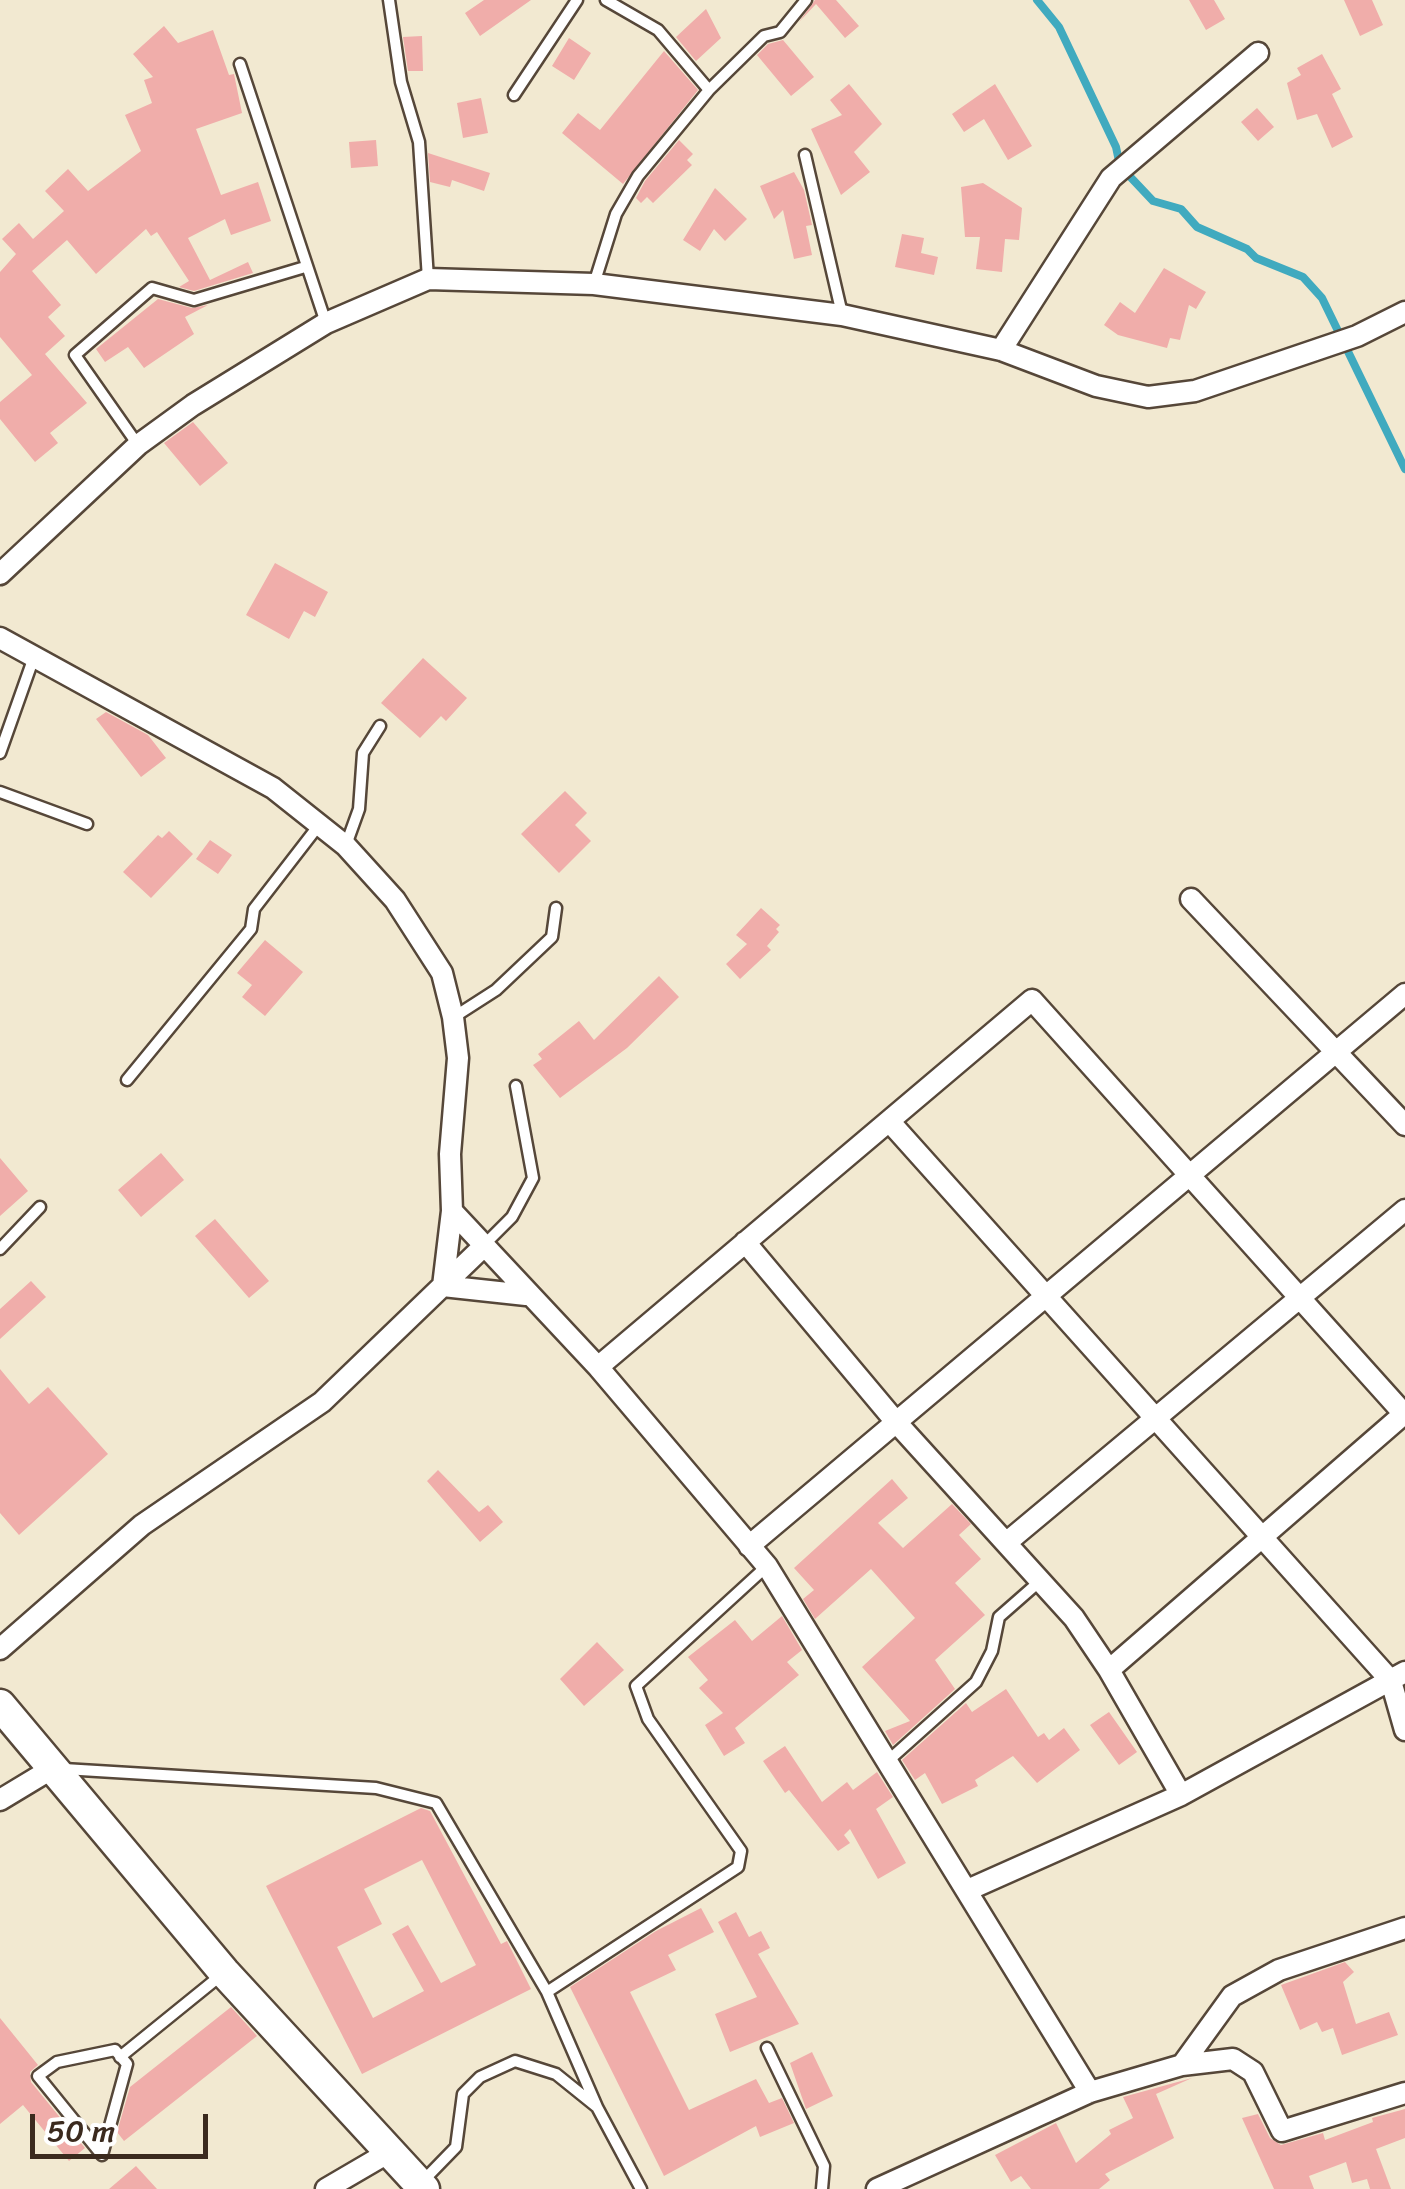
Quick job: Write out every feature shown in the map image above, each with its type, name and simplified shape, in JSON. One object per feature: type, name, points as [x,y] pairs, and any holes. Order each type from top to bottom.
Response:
[{"type":"main road","points":[[0,1705],[224,1972],[422,2187]]},
{"type":"street","points":[[1001,350],[1111,178],[1258,53]]},
{"type":"street","points":[[0,574],[138,445],[192,404],[326,323],[428,279],[594,284],[842,315],[1001,350],[1096,386],[1148,397],[1196,392],[1357,336],[1405,312]]},
{"type":"street","points":[[0,638],[273,788],[346,846],[395,900],[442,973],[458,1058],[450,1154],[452,1210],[443,1286]]},
{"type":"street","points":[[1191,899],[1405,1125]]},
{"type":"street","points":[[749,1546],[1405,994]]},
{"type":"street","points":[[598,1367],[1032,1000],[1405,1414],[1110,1670]]},
{"type":"street","points":[[889,1120],[1262,1537],[1398,1677],[1405,1730]]},
{"type":"street","points":[[452,1210],[526,1295],[598,1367],[768,1566],[970,1890],[1090,2092]]},
{"type":"street","points":[[1006,1543],[1405,1210]]},
{"type":"street","points":[[745,1242],[896,1422],[1074,1618],[1110,1670],[1181,1795]]},
{"type":"street","points":[[0,1649],[142,1525],[322,1402],[483,1247]]},
{"type":"street","points":[[443,1286],[526,1295]]},
{"type":"street","points":[[970,1890],[1181,1795],[1398,1677]]},
{"type":"street","points":[[0,1800],[53,1768]]},
{"type":"street","points":[[1182,2065],[1232,1996],[1278,1970],[1405,1928]]},
{"type":"street","points":[[877,2189],[915,2182],[1090,2092],[1182,2065],[1234,2059],[1252,2072],[1282,2130],[1405,2093]]},
{"type":"street","points":[[326,2189],[391,2151]]},
{"type":"lane","points":[[388,0],[401,82],[418,142],[428,279]]},
{"type":"lane","points":[[514,96],[577,0]]},
{"type":"lane","points":[[606,0],[658,30],[710,90]]},
{"type":"lane","points":[[594,284],[623,201],[710,90],[764,36],[780,32],[806,0]]},
{"type":"lane","points":[[240,64],[326,323]]},
{"type":"lane","points":[[805,155],[842,315]]},
{"type":"lane","points":[[138,445],[75,355],[152,288],[194,300],[305,267]]},
{"type":"lane","points":[[0,753],[34,658]]},
{"type":"lane","points":[[346,846],[359,809],[364,753],[380,726]]},
{"type":"lane","points":[[0,792],[88,824]]},
{"type":"lane","points":[[127,1080],[251,929],[254,909],[319,825]]},
{"type":"lane","points":[[453,1018],[496,990],[552,937],[556,908]]},
{"type":"lane","points":[[483,1247],[512,1217],[532,1178],[516,1086]]},
{"type":"lane","points":[[0,1249],[40,1207]]},
{"type":"lane","points":[[548,1992],[738,1867],[741,1851],[648,1718],[636,1686],[768,1566]]},
{"type":"lane","points":[[889,1760],[976,1682],[992,1652],[999,1618],[1040,1580]]},
{"type":"lane","points":[[53,1768],[376,1788],[436,1802],[548,1992],[597,2107],[642,2189]]},
{"type":"lane","points":[[120,2057],[224,1972]]},
{"type":"lane","points":[[767,2048],[824,2166],[822,2189]]},
{"type":"lane","points":[[114,2050],[120,2057],[127,2064],[102,2155],[38,2076],[57,2062],[114,2050]]},
{"type":"lane","points":[[422,2187],[456,2147],[464,2094],[480,2077],[515,2061],[556,2074],[597,2107]]},
{"type":"building","points":[[484,0],[531,0],[480,36],[465,13]]},
{"type":"building","points":[[815,0],[836,0],[859,26],[845,38],[816,4],[799,22]]},
{"type":"building","points":[[1189,0],[1214,0],[1225,19],[1206,30]]},
{"type":"building","points":[[1344,0],[1372,0],[1383,25],[1360,36]]},
{"type":"building","points":[[706,9],[721,38],[696,61],[676,37]]},
{"type":"building","points":[[164,26],[178,43],[213,30],[229,75],[234,74],[242,113],[196,129],[221,195],[258,182],[271,221],[231,235],[225,219],[188,238],[210,280],[248,262],[253,273],[194,291],[179,287],[189,281],[157,232],[151,236],[146,229],[96,274],[67,240],[32,271],[61,305],[48,317],[65,336],[45,354],[87,403],[50,433],[58,443],[35,462],[0,419],[0,402],[32,375],[0,337],[0,272],[16,254],[2,239],[19,223],[33,239],[64,211],[45,191],[68,169],[88,191],[141,151],[125,115],[152,103],[144,80],[153,77],[133,54]]},
{"type":"building","points":[[422,36],[423,71],[408,71],[403,37]]},
{"type":"building","points":[[569,38],[591,53],[574,80],[552,66]]},
{"type":"building","points":[[783,40],[814,77],[791,96],[757,55],[768,44]]},
{"type":"building","points":[[664,51],[698,90],[623,184],[562,133],[578,113],[600,130]]},
{"type":"building","points":[[1322,54],[1341,89],[1332,94],[1353,137],[1332,148],[1317,114],[1297,120],[1287,83],[1301,75],[1297,68]]},
{"type":"building","points":[[849,84],[882,124],[854,152],[870,172],[841,195],[811,129],[842,115],[830,100]]},
{"type":"building","points":[[995,84],[1032,146],[1008,160],[984,119],[964,132],[952,114]]},
{"type":"building","points":[[481,98],[488,133],[463,138],[457,103]]},
{"type":"building","points":[[1257,108],[1274,127],[1258,141],[1241,122]]},
{"type":"building","points":[[376,140],[378,166],[351,168],[349,142]]},
{"type":"building","points":[[679,140],[693,154],[687,160],[692,165],[653,203],[647,197],[641,203],[636,198],[645,181]]},
{"type":"building","points":[[428,153],[490,173],[484,191],[452,180],[450,187],[430,182]]},
{"type":"building","points":[[794,172],[804,190],[812,225],[806,226],[812,255],[794,259],[783,210],[774,219],[760,186]]},
{"type":"building","points":[[983,183],[1022,208],[1019,240],[1005,239],[1002,272],[976,269],[980,237],[965,237],[961,187]]},
{"type":"building","points":[[715,188],[747,219],[725,241],[714,229],[700,251],[683,240]]},
{"type":"building","points":[[902,234],[924,238],[921,253],[938,257],[934,275],[895,267]]},
{"type":"building","points":[[1164,268],[1206,292],[1196,309],[1189,305],[1180,340],[1170,338],[1167,348],[1118,335],[1104,325],[1120,302],[1135,313]]},
{"type":"building","points":[[158,299],[192,308],[208,305],[185,317],[194,334],[144,368],[128,347],[105,362],[96,349]]},
{"type":"building","points":[[193,422],[228,463],[200,486],[164,443]]},
{"type":"building","points":[[275,563],[328,592],[315,617],[304,611],[289,639],[246,615]]},
{"type":"building","points":[[423,658],[467,698],[446,721],[441,716],[420,738],[381,703]]},
{"type":"building","points":[[106,712],[148,735],[166,758],[141,777],[96,719]]},
{"type":"building","points":[[565,791],[587,813],[575,825],[591,841],[559,873],[521,834]]},
{"type":"building","points":[[169,831],[193,854],[151,898],[123,872],[158,835],[162,838]]},
{"type":"building","points":[[210,840],[232,855],[218,874],[196,859]]},
{"type":"building","points":[[761,908],[780,925],[776,929],[779,932],[767,946],[771,950],[740,979],[726,964],[747,944],[736,935]]},
{"type":"building","points":[[265,940],[303,972],[265,1016],[242,997],[252,985],[237,973]]},
{"type":"building","points":[[659,976],[679,997],[627,1048],[560,1098],[533,1065],[542,1059],[538,1054],[579,1021],[594,1040]]},
{"type":"building","points":[[161,1153],[184,1180],[141,1217],[118,1190]]},
{"type":"building","points":[[0,1158],[28,1191],[0,1216]]},
{"type":"building","points":[[215,1219],[269,1281],[249,1298],[195,1236]]},
{"type":"building","points":[[31,1281],[46,1297],[0,1339],[0,1309]]},
{"type":"building","points":[[0,1369],[29,1404],[48,1387],[108,1454],[19,1535],[0,1513]]},
{"type":"building","points":[[438,1470],[479,1512],[488,1505],[503,1522],[480,1542],[427,1481]]},
{"type":"building","points":[[892,1479],[908,1498],[878,1523],[903,1548],[952,1504],[971,1524],[959,1535],[981,1559],[955,1583],[985,1615],[935,1660],[955,1689],[893,1745],[885,1731],[910,1721],[862,1667],[915,1618],[871,1569],[815,1619],[803,1599],[814,1590],[794,1568]]},
{"type":"building","points":[[782,1616],[802,1650],[787,1662],[799,1675],[735,1728],[745,1743],[724,1756],[705,1725],[723,1713],[699,1688],[708,1680],[688,1657],[735,1620],[752,1641]]},
{"type":"building","points":[[597,1642],[624,1670],[584,1706],[560,1679]]},
{"type":"building","points":[[1006,1689],[1038,1737],[1044,1733],[1049,1740],[1064,1728],[1080,1750],[1037,1783],[1013,1756],[975,1780],[978,1786],[942,1804],[925,1773],[915,1780],[902,1760],[966,1703],[972,1712]]},
{"type":"building","points":[[1109,1712],[1137,1752],[1119,1765],[1090,1725]]},
{"type":"building","points":[[785,1746],[822,1802],[847,1782],[853,1790],[877,1772],[893,1797],[876,1809],[906,1863],[878,1879],[850,1829],[844,1835],[850,1843],[838,1851],[789,1790],[785,1793],[763,1761]]},
{"type":"building","points":[[421,1808],[430,1811],[501,1944],[507,1941],[531,1989],[362,2074],[266,1886]],"holes":[[[422,1860],[476,1965],[441,1983],[408,1925],[392,1934],[424,1991],[373,2018],[337,1947],[382,1924],[364,1889]]]},
{"type":"building","points":[[701,1908],[714,1932],[668,1955],[676,1970],[630,1992],[689,2110],[756,2079],[769,2103],[782,2098],[794,2123],[760,2137],[756,2126],[664,2176],[570,1987],[656,1931]]},
{"type":"building","points":[[736,1912],[749,1937],[761,1931],[770,1948],[758,1954],[799,2024],[730,2052],[715,2014],[757,1997],[718,1922]]},
{"type":"building","points":[[1345,1962],[1354,1972],[1343,1982],[1356,2024],[1389,2012],[1398,2035],[1342,2055],[1333,2028],[1322,2032],[1317,2022],[1300,2030],[1281,1985]]},
{"type":"building","points":[[231,2007],[257,2036],[124,2141],[117,2132],[130,2087]]},
{"type":"building","points":[[0,2018],[38,2065],[30,2072],[31,2082],[85,2148],[69,2161],[23,2105],[0,2124]]},
{"type":"building","points":[[812,2052],[833,2096],[806,2109],[790,2063]]},
{"type":"building","points":[[1192,2078],[1156,2094],[1174,2138],[1105,2174],[1110,2180],[1099,2189],[1031,2189],[1021,2176],[1011,2182],[995,2155],[1056,2123],[1076,2163],[1111,2134],[1109,2130],[1133,2118],[1123,2097]]},
{"type":"building","points":[[1405,2109],[1405,2138],[1376,2149],[1391,2189],[1370,2189],[1367,2179],[1352,2183],[1346,2162],[1309,2176],[1314,2189],[1274,2189],[1242,2118],[1258,2114],[1270,2138],[1281,2145],[1323,2133],[1325,2140],[1373,2122],[1372,2118]]},
{"type":"building","points":[[136,2166],[157,2189],[109,2189]]},
{"type":"waterway","points":[[1037,0],[1059,27],[1116,147],[1120,166],[1153,201],[1181,209],[1197,227],[1303,277],[1322,298],[1405,469]]}]
